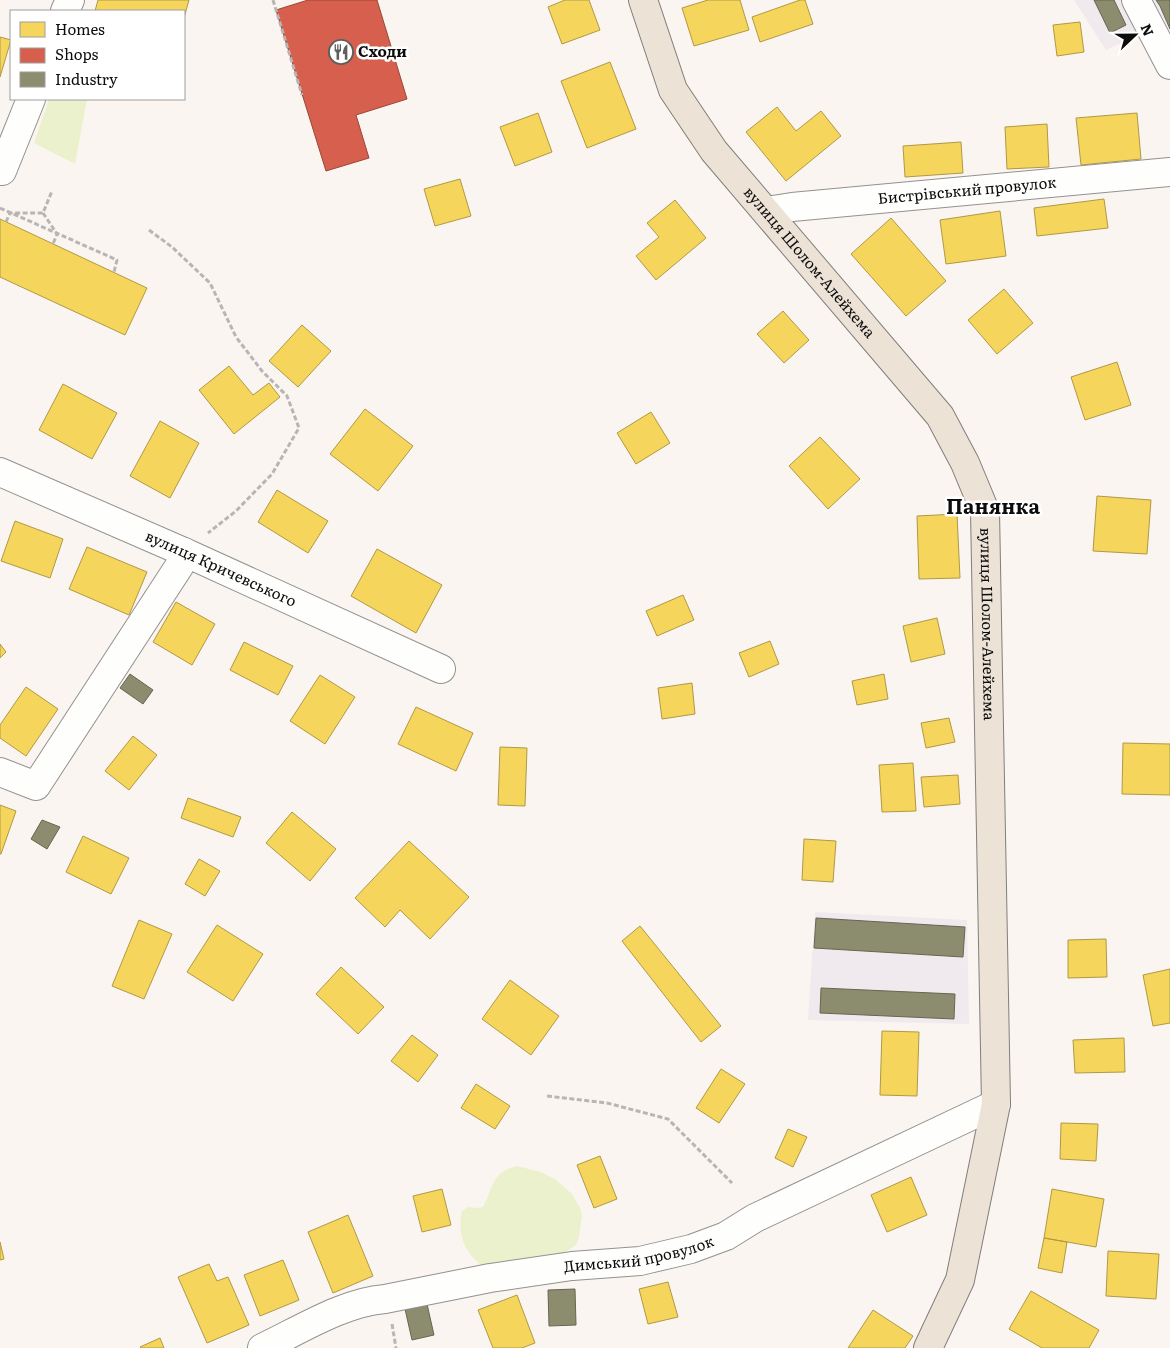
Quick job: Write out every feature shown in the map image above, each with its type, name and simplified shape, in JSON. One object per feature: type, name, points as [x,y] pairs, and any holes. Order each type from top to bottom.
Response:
[{"type":"main road","name":"вулиця Шолом-Алейхема","points":[[643,0],[673,90],[714,151],[940,416],[965,463],[985,512],[996,1104],[960,1280],[928,1348]]},
{"type":"street","points":[[1136,0],[1170,65]]},
{"type":"street","points":[[2,171],[31,100]]},
{"type":"street","name":"Бистрівський провулок","points":[[766,211],[802,206],[1170,172]]},
{"type":"street","name":"вулиця Кричевського","points":[[0,472],[184,552],[441,669]]},
{"type":"street","points":[[0,772],[36,786],[180,564],[184,552]]},
{"type":"street","name":"Димський провулок","points":[[262,1348],[329,1315],[372,1300],[490,1278],[572,1266],[640,1261],[691,1249],[726,1236],[755,1218],[996,1104]]},
{"type":"path","points":[[273,0],[302,95]]},
{"type":"path","points":[[43,213],[52,192]]},
{"type":"path","points":[[0,208],[117,260],[114,272]]},
{"type":"path","points":[[10,213],[43,213]]},
{"type":"path","points":[[6,222],[10,213]]},
{"type":"path","points":[[43,213],[57,234]]},
{"type":"path","points":[[149,230],[172,247],[210,283],[236,337],[262,371],[287,396],[299,428],[272,474],[236,511],[184,552]]},
{"type":"path","points":[[53,244],[57,234]]},
{"type":"path","points":[[546,1096],[607,1103],[668,1119],[732,1183]]},
{"type":"shaded area","points":[[1074,0],[1170,0],[1170,39],[1162,23],[1106,50]]},
{"type":"shaded area","points":[[815,912],[967,920],[969,1024],[808,1020]]},
{"type":"green space","points":[[49,100],[87,100],[75,164],[34,143]]},
{"type":"green space","points":[[517,1166],[541,1172],[555,1179],[572,1194],[582,1215],[579,1238],[576,1245],[549,1262],[488,1269],[474,1259],[464,1244],[460,1228],[462,1211],[468,1207],[483,1207],[498,1176],[502,1172]]},
{"type":"building: Homes","points":[[98,0],[189,0],[185,14],[185,10],[95,10]]},
{"type":"building: Homes","points":[[565,0],[589,0],[600,30],[562,44],[548,7]]},
{"type":"building: Homes","points":[[708,0],[740,0],[749,30],[694,46],[682,8]]},
{"type":"building: Homes","points":[[800,0],[805,0],[813,24],[760,42],[752,17]]},
{"type":"building: Homes","points":[[1080,22],[1084,52],[1057,56],[1053,25]]},
{"type":"building: Homes","points":[[0,37],[10,40],[10,43],[0,77]]},
{"type":"building: Homes","points":[[610,62],[636,129],[587,148],[561,81]]},
{"type":"building: Homes","points":[[777,107],[796,131],[821,111],[841,136],[786,181],[746,132]]},
{"type":"building: Homes","points":[[538,113],[552,152],[515,166],[500,127]]},
{"type":"building: Homes","points":[[1137,113],[1141,159],[1081,165],[1076,118]]},
{"type":"building: Homes","points":[[1047,124],[1049,167],[1007,169],[1005,127]]},
{"type":"building: Homes","points":[[961,142],[963,173],[905,177],[903,146]]},
{"type":"building: Homes","points":[[460,179],[471,216],[435,226],[424,189]]},
{"type":"building: Homes","points":[[1104,199],[1108,228],[1037,236],[1034,208]]},
{"type":"building: Homes","points":[[675,200],[706,238],[656,280],[636,256],[659,237],[647,223]]},
{"type":"building: Homes","points":[[1000,211],[1006,256],[946,264],[940,220]]},
{"type":"building: Homes","points":[[891,218],[946,281],[906,316],[851,254]]},
{"type":"building: Homes","points":[[0,219],[147,288],[125,335],[0,277]]},
{"type":"building: Homes","points":[[1004,289],[1033,323],[997,354],[968,320]]},
{"type":"building: Homes","points":[[783,311],[809,340],[784,363],[757,334]]},
{"type":"building: Homes","points":[[302,325],[331,351],[298,387],[269,361]]},
{"type":"building: Homes","points":[[1117,362],[1131,405],[1085,420],[1071,377]]},
{"type":"building: Homes","points":[[229,366],[253,395],[269,383],[280,397],[234,434],[199,390]]},
{"type":"building: Homes","points":[[63,384],[117,413],[92,459],[39,430]]},
{"type":"building: Homes","points":[[365,409],[413,446],[378,491],[330,454]]},
{"type":"building: Homes","points":[[651,412],[670,443],[636,464],[617,433]]},
{"type":"building: Homes","points":[[160,421],[199,443],[170,498],[130,476]]},
{"type":"building: Homes","points":[[820,437],[860,479],[828,509],[789,466]]},
{"type":"building: Homes","points":[[277,490],[328,521],[308,553],[258,522]]},
{"type":"building: Homes","points":[[1097,496],[1151,500],[1147,554],[1093,551]]},
{"type":"building: Homes","points":[[957,514],[960,578],[919,579],[917,516]]},
{"type":"building: Homes","points":[[15,521],[63,539],[50,578],[1,561]]},
{"type":"building: Homes","points":[[87,547],[147,572],[129,615],[69,589]]},
{"type":"building: Homes","points":[[377,549],[442,585],[416,633],[351,596]]},
{"type":"building: Homes","points":[[683,595],[694,620],[657,636],[646,611]]},
{"type":"building: Homes","points":[[176,602],[215,624],[192,665],[153,642]]},
{"type":"building: Homes","points":[[937,618],[945,654],[911,662],[903,626]]},
{"type":"building: Homes","points":[[770,641],[779,664],[749,677],[739,653]]},
{"type":"building: Homes","points":[[244,642],[293,666],[278,695],[230,670]]},
{"type":"building: Homes","points":[[0,644],[6,652],[0,658]]},
{"type":"building: Homes","points":[[884,674],[888,699],[857,705],[852,681]]},
{"type":"building: Homes","points":[[320,675],[355,697],[325,744],[290,721]]},
{"type":"building: Homes","points":[[692,683],[695,714],[662,719],[658,688]]},
{"type":"building: Homes","points":[[26,687],[58,709],[26,756],[0,738],[0,725]]},
{"type":"building: Homes","points":[[416,707],[473,733],[456,771],[398,744]]},
{"type":"building: Homes","points":[[949,718],[955,742],[926,748],[921,723]]},
{"type":"building: Homes","points":[[133,736],[157,755],[129,790],[105,771]]},
{"type":"building: Homes","points":[[1123,743],[1170,744],[1170,795],[1122,794]]},
{"type":"building: Homes","points":[[500,747],[527,748],[525,806],[498,805]]},
{"type":"building: Homes","points":[[913,763],[916,811],[882,812],[879,765]]},
{"type":"building: Homes","points":[[958,775],[960,804],[924,807],[921,777]]},
{"type":"building: Homes","points":[[188,798],[241,817],[233,837],[181,818]]},
{"type":"building: Homes","points":[[0,805],[16,811],[1,854],[0,854]]},
{"type":"building: Homes","points":[[292,812],[336,849],[310,881],[266,843]]},
{"type":"building: Homes","points":[[83,836],[129,858],[111,894],[66,872]]},
{"type":"building: Homes","points":[[804,839],[836,841],[833,882],[802,880]]},
{"type":"building: Homes","points":[[409,841],[469,897],[430,939],[400,910],[385,927],[355,898]]},
{"type":"building: Homes","points":[[199,859],[220,871],[205,896],[185,884]]},
{"type":"building: Homes","points":[[139,920],[172,934],[144,999],[112,986]]},
{"type":"building: Homes","points":[[217,925],[263,954],[233,1001],[187,972]]},
{"type":"building: Homes","points":[[640,926],[721,1026],[701,1042],[622,941]]},
{"type":"building: Homes","points":[[1106,939],[1107,977],[1068,978],[1068,940]]},
{"type":"building: Homes","points":[[341,967],[384,1007],[358,1034],[316,994]]},
{"type":"building: Homes","points":[[1170,969],[1170,1023],[1153,1026],[1143,975]]},
{"type":"building: Homes","points":[[510,980],[559,1016],[531,1055],[482,1019]]},
{"type":"building: Homes","points":[[882,1031],[919,1032],[917,1096],[880,1095]]},
{"type":"building: Homes","points":[[412,1035],[438,1055],[418,1082],[391,1061]]},
{"type":"building: Homes","points":[[1124,1038],[1125,1072],[1075,1073],[1073,1040]]},
{"type":"building: Homes","points":[[721,1069],[745,1084],[719,1123],[696,1108]]},
{"type":"building: Homes","points":[[476,1084],[510,1106],[495,1129],[461,1108]]},
{"type":"building: Homes","points":[[1061,1123],[1098,1124],[1096,1161],[1060,1159]]},
{"type":"building: Homes","points":[[788,1129],[807,1137],[793,1167],[775,1158]]},
{"type":"building: Homes","points":[[600,1156],[617,1199],[594,1208],[577,1165]]},
{"type":"building: Homes","points":[[911,1177],[927,1215],[887,1232],[871,1195]]},
{"type":"building: Homes","points":[[442,1189],[451,1225],[422,1232],[413,1196]]},
{"type":"building: Homes","points":[[1052,1189],[1104,1199],[1096,1247],[1044,1238]]},
{"type":"building: Homes","points":[[348,1215],[373,1276],[333,1293],[308,1232]]},
{"type":"building: Homes","points":[[1044,1238],[1067,1242],[1062,1273],[1038,1268]]},
{"type":"building: Homes","points":[[0,1242],[4,1259],[0,1260]]},
{"type":"building: Homes","points":[[1108,1251],[1159,1254],[1156,1299],[1106,1296]]},
{"type":"building: Homes","points":[[283,1260],[299,1300],[260,1316],[244,1275]]},
{"type":"building: Homes","points":[[209,1264],[217,1281],[228,1277],[249,1325],[207,1343],[178,1277]]},
{"type":"building: Homes","points":[[668,1282],[678,1317],[648,1324],[639,1289]]},
{"type":"building: Homes","points":[[1031,1291],[1099,1330],[1089,1348],[1042,1348],[1009,1329]]},
{"type":"building: Homes","points":[[517,1295],[535,1343],[522,1348],[493,1348],[478,1310]]},
{"type":"building: Homes","points":[[873,1310],[913,1336],[905,1348],[848,1348]]},
{"type":"building: Homes","points":[[160,1338],[164,1348],[140,1347]]},
{"type":"building: Shops","name":"Сходи","points":[[308,0],[377,0],[407,99],[356,115],[369,158],[326,171],[276,10]]},
{"type":"building: Industry","points":[[1094,0],[1114,0],[1126,25],[1110,33]]},
{"type":"building: Industry","points":[[1156,0],[1170,0],[1170,29],[1160,6]]},
{"type":"building: Industry","points":[[130,674],[153,690],[143,704],[120,688]]},
{"type":"building: Industry","points":[[42,820],[60,827],[47,849],[31,839]]},
{"type":"building: Industry","points":[[816,918],[965,927],[963,957],[814,948]]},
{"type":"building: Industry","points":[[821,988],[955,994],[954,1019],[820,1013]]},
{"type":"building: Industry","points":[[575,1289],[576,1325],[549,1326],[548,1290]]},
{"type":"building: Industry","points":[[427,1304],[434,1335],[412,1340],[405,1309]]},
{"type":"place","name":"Сходи","points":[[341,52]]},
{"type":"district","name":"Панянка","points":[[993,507]]}]
